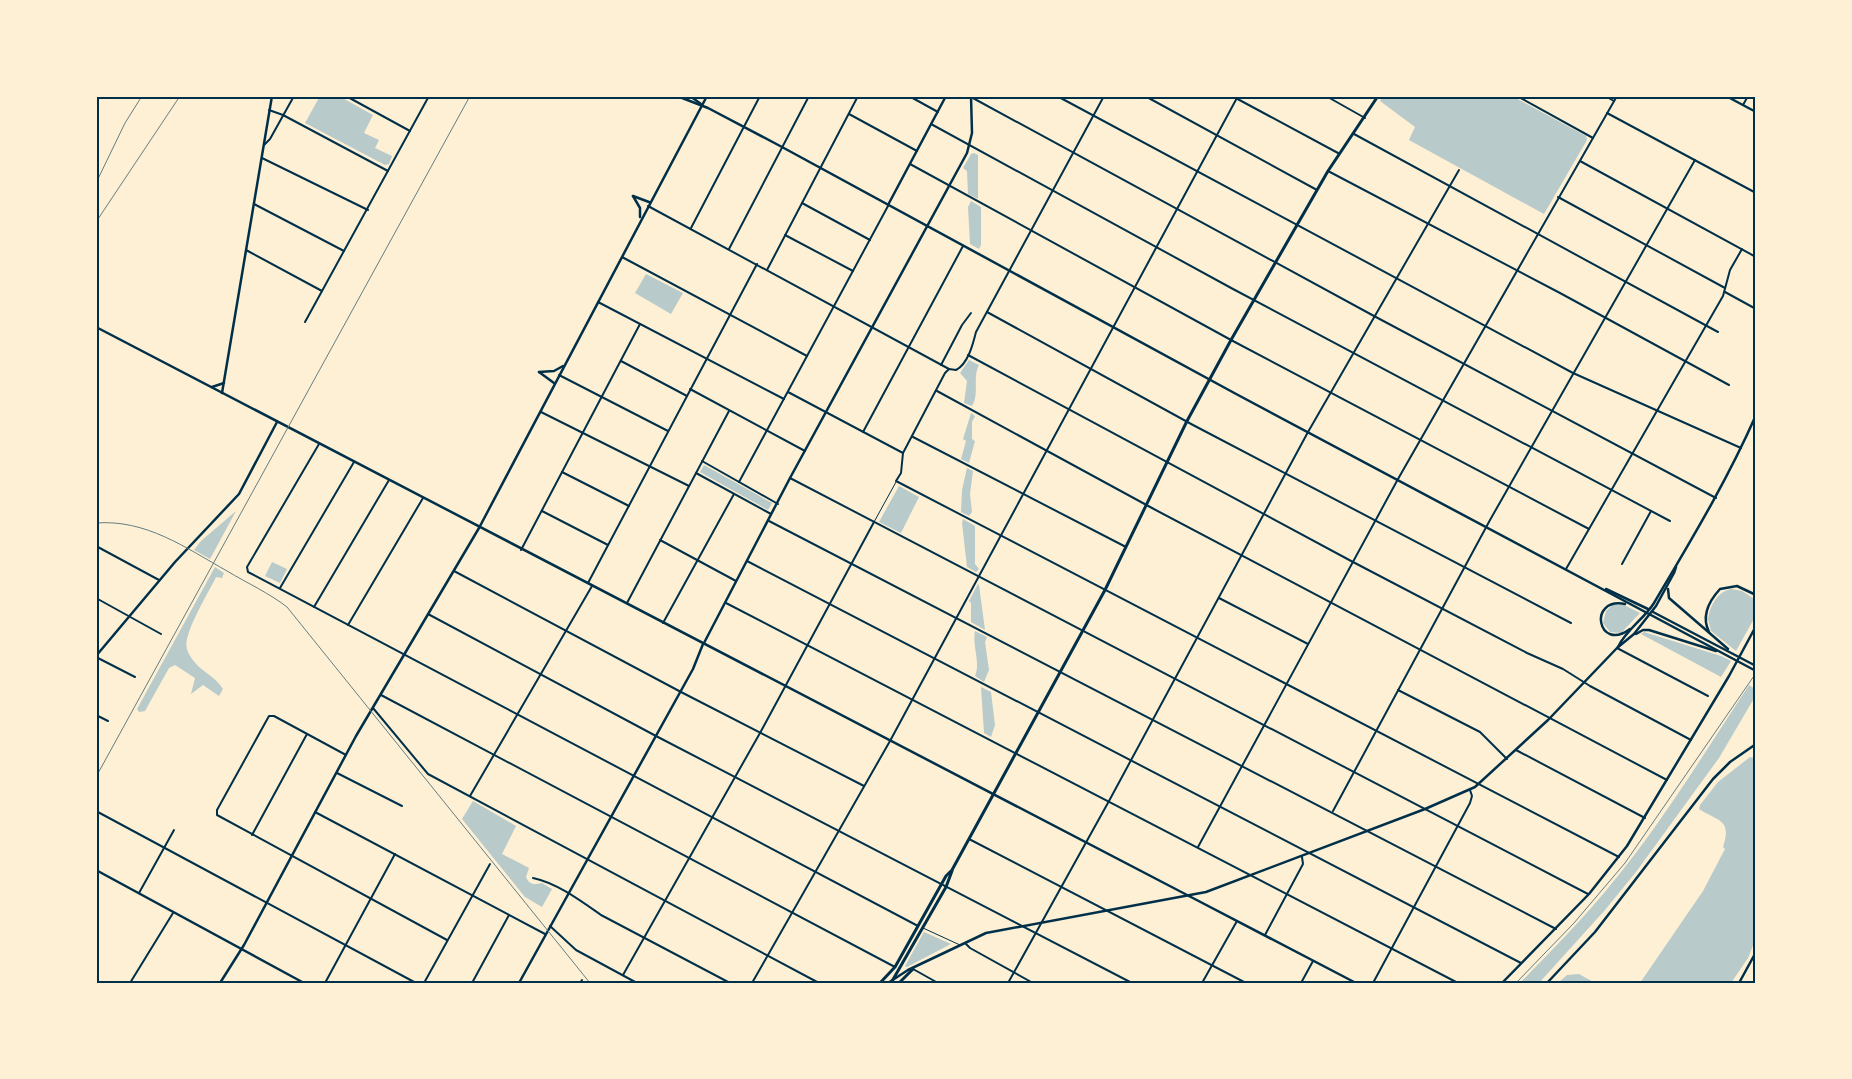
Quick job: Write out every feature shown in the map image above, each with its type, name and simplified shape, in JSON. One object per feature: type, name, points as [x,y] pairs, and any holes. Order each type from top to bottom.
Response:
[{"type":"main road","points":[[222,393],[272,96]]},
{"type":"main road","points":[[677,96],[695,105],[702,105]]},
{"type":"main road","points":[[690,96],[702,105],[1112,328],[1756,671]]},
{"type":"main road","points":[[220,983],[241,949],[380,695],[479,528],[648,204],[707,96]]},
{"type":"main road","points":[[888,206],[946,96]]},
{"type":"main road","points":[[880,983],[895,966],[946,887],[952,870],[1105,590],[1187,421],[1209,380],[1328,171],[1378,96]]},
{"type":"main road","points":[[1726,96],[1756,112]]},
{"type":"main road","points":[[519,983],[681,692],[702,652],[703,644],[724,602],[949,186],[969,146],[972,128],[970,97]]},
{"type":"main road","points":[[640,220],[640,208],[633,196],[648,204]]},
{"type":"main road","points":[[96,327],[1356,983]]},
{"type":"main road","points":[[554,383],[539,372],[554,371],[563,366]]},
{"type":"main road","points":[[210,387],[224,383]]},
{"type":"main road","points":[[894,978],[986,933],[1189,896],[1253,876],[1425,809],[1480,784],[1585,684],[1643,618],[1676,567],[1716,498],[1756,415]]},
{"type":"main road","points":[[96,656],[159,580],[239,494],[278,422]]},
{"type":"main road","points":[[1631,638],[1656,606],[1669,585],[1676,567]]},
{"type":"main road","points":[[1669,585],[1669,598],[1732,654]]},
{"type":"main road","points":[[1712,635],[1706,626],[1706,615],[1710,603],[1720,589],[1737,586],[1756,595]]},
{"type":"main road","points":[[1603,588],[1613,591],[1756,666]]},
{"type":"main road","points":[[1628,604],[1614,603],[1606,607],[1601,619],[1603,629],[1611,634],[1618,635],[1637,624]]},
{"type":"main road","points":[[1502,983],[1589,894],[1619,857],[1668,780],[1756,626]]},
{"type":"main road","points":[[1617,648],[1640,631],[1649,630],[1726,655]]},
{"type":"main road","points":[[1547,983],[1595,932],[1713,779],[1730,762],[1756,744]]},
{"type":"main road","points":[[96,870],[304,983]]},
{"type":"main road","points":[[889,983],[894,978],[941,884],[952,870]]},
{"type":"main road","points":[[1739,983],[1755,954]]},
{"type":"main road","points":[[899,983],[913,969]]},
{"type":"street","points":[[264,145],[270,139],[294,96]]},
{"type":"street","points":[[346,96],[410,131]]},
{"type":"street","points":[[305,322],[429,96]]},
{"type":"street","points":[[690,228],[760,96]]},
{"type":"street","points":[[729,249],[809,96]]},
{"type":"street","points":[[766,270],[858,96]]},
{"type":"street","points":[[909,96],[938,112]]},
{"type":"street","points":[[1057,96],[1573,374],[1741,448]]},
{"type":"street","points":[[648,204],[872,328],[941,365],[955,370],[960,368],[968,355],[976,332],[1104,96]]},
{"type":"street","points":[[1145,96],[1317,190]]},
{"type":"street","points":[[1232,96],[1340,154]]},
{"type":"street","points":[[1326,96],[1365,118]]},
{"type":"street","points":[[1517,96],[1593,138]]},
{"type":"street","points":[[1605,96],[1614,101]]},
{"type":"street","points":[[1198,847],[1375,520],[1537,233],[1617,96]]},
{"type":"street","points":[[1743,105],[1748,96]]},
{"type":"street","points":[[970,97],[1374,316],[1716,498]]},
{"type":"street","points":[[752,983],[890,741],[1237,97]]},
{"type":"street","points":[[269,110],[283,115],[388,171]]},
{"type":"street","points":[[1607,113],[1756,193]]},
{"type":"street","points":[[849,114],[917,151]]},
{"type":"street","points":[[932,124],[1156,248],[1670,520]]},
{"type":"street","points":[[1354,134],[1718,332]]},
{"type":"street","points":[[262,157],[368,210]]},
{"type":"street","points":[[1580,160],[1756,256]]},
{"type":"street","points":[[1332,812],[1508,486],[1695,160]]},
{"type":"street","points":[[910,164],[1231,340],[1589,529]]},
{"type":"street","points":[[1008,983],[1154,719],[1308,432],[1459,170]]},
{"type":"street","points":[[1328,171],[1517,270],[1729,385]]},
{"type":"street","points":[[1558,197],[1725,288]]},
{"type":"street","points":[[802,203],[870,240]]},
{"type":"street","points":[[254,204],[344,251]]},
{"type":"street","points":[[740,482],[888,206]]},
{"type":"street","points":[[786,235],[853,271]]},
{"type":"street","points":[[864,432],[963,246]]},
{"type":"street","points":[[1566,569],[1707,325],[1725,292],[1730,270],[1742,249]]},
{"type":"street","points":[[246,250],[322,291]]},
{"type":"street","points":[[621,257],[808,356]]},
{"type":"street","points":[[588,584],[756,264]]},
{"type":"street","points":[[1725,292],[1756,309]]},
{"type":"street","points":[[597,302],[784,399]]},
{"type":"street","points":[[987,312],[1187,421],[1571,624]]},
{"type":"street","points":[[941,365],[962,325],[971,313]]},
{"type":"street","points":[[522,550],[640,324]]},
{"type":"street","points":[[968,355],[1353,562],[1527,653],[1563,669],[1585,684],[1691,740]]},
{"type":"street","points":[[621,361],[687,396]]},
{"type":"street","points":[[623,974],[760,733],[901,473],[903,453],[949,369]]},
{"type":"street","points":[[559,375],[668,431]]},
{"type":"street","points":[[690,389],[805,451]]},
{"type":"street","points":[[936,390],[1147,505],[1668,780]]},
{"type":"street","points":[[788,392],[903,453]]},
{"type":"street","points":[[626,604],[729,410]]},
{"type":"street","points":[[539,411],[689,486]]},
{"type":"street","points":[[912,436],[1126,547]]},
{"type":"street","points":[[319,444],[247,570],[517,716],[815,873],[960,946]]},
{"type":"street","points":[[702,461],[778,504]]},
{"type":"street","points":[[280,588],[354,462]]},
{"type":"street","points":[[562,472],[629,506]]},
{"type":"street","points":[[696,473],[772,515]]},
{"type":"street","points":[[790,478],[1589,894]]},
{"type":"street","points":[[314,607],[389,480]]},
{"type":"street","points":[[896,481],[1619,857]]},
{"type":"street","points":[[664,624],[734,494]]},
{"type":"street","points":[[348,625],[423,498]]},
{"type":"street","points":[[1622,564],[1652,510]]},
{"type":"street","points":[[542,511],[608,545]]},
{"type":"street","points":[[769,521],[1556,929]]},
{"type":"street","points":[[660,540],[736,581]]},
{"type":"street","points":[[96,546],[159,580]]},
{"type":"street","points":[[747,561],[1522,963]]},
{"type":"street","points":[[454,571],[681,692],[864,786]]},
{"type":"street","points":[[470,796],[592,586]]},
{"type":"street","points":[[96,598],[161,634]]},
{"type":"street","points":[[1218,598],[1308,644]]},
{"type":"street","points":[[724,602],[1458,983]]},
{"type":"street","points":[[428,614],[656,736],[1132,983]]},
{"type":"street","points":[[1617,648],[1708,696]]},
{"type":"street","points":[[96,656],[135,677]]},
{"type":"street","points":[[1398,690],[1480,732],[1507,759]]},
{"type":"street","points":[[380,695],[610,818],[895,966]]},
{"type":"street","points":[[373,708],[428,774],[820,983]]},
{"type":"street","points":[[96,714],[108,721]]},
{"type":"street","points":[[346,755],[274,716],[268,716],[217,813],[219,817],[447,940]]},
{"type":"street","points":[[252,834],[307,734]]},
{"type":"street","points":[[1516,750],[1645,818]]},
{"type":"street","points":[[337,772],[402,806]]},
{"type":"street","points":[[1374,983],[1471,801],[1472,796],[1469,790]]},
{"type":"street","points":[[96,811],[416,983]]},
{"type":"street","points":[[315,812],[546,934]]},
{"type":"street","points":[[139,893],[174,830]]},
{"type":"street","points":[[969,839],[1246,983]]},
{"type":"street","points":[[325,983],[395,854]]},
{"type":"street","points":[[1265,936],[1303,864],[1302,857]]},
{"type":"street","points":[[424,983],[490,864]]},
{"type":"street","points":[[533,878],[542,880],[592,907],[601,915],[730,983]]},
{"type":"street","points":[[130,983],[173,912]]},
{"type":"street","points":[[472,983],[509,914]]},
{"type":"street","points":[[1202,983],[1237,921]]},
{"type":"street","points":[[550,926],[576,950],[637,983]]},
{"type":"street","points":[[965,943],[970,948],[1033,983]]},
{"type":"street","points":[[1301,983],[1314,961]]},
{"type":"street","points":[[913,969],[938,983]]},
{"type":"shaded area","points":[[320,96],[339,96],[373,115],[364,133],[379,140],[375,148],[392,156],[389,164],[385,165],[305,123]]},
{"type":"shaded area","points":[[1383,96],[1512,96],[1586,136],[1587,140],[1544,214],[1409,140],[1415,127],[1380,101]]},
{"type":"shaded area","points":[[971,154],[978,155],[978,199],[968,194],[967,171],[963,168]]},
{"type":"shaded area","points":[[971,201],[981,207],[981,245],[979,249],[970,244],[968,207]]},
{"type":"shaded area","points":[[646,274],[683,293],[671,314],[635,293]]},
{"type":"shaded area","points":[[969,360],[979,365],[972,406],[964,403],[967,381],[960,373]]},
{"type":"shaded area","points":[[971,413],[975,416],[972,422],[972,439],[975,441],[969,463],[961,459],[966,441],[963,439]]},
{"type":"shaded area","points":[[704,465],[772,503],[768,510],[700,472]]},
{"type":"shaded area","points":[[967,468],[973,471],[970,494],[972,512],[969,516],[961,512],[962,490]]},
{"type":"shaded area","points":[[899,486],[919,497],[901,533],[879,522]]},
{"type":"shaded area","points":[[236,511],[210,559],[194,550],[201,541]]},
{"type":"shaded area","points":[[963,519],[975,526],[975,564],[979,569],[976,572],[967,567]]},
{"type":"shaded area","points":[[272,562],[287,569],[280,583],[265,576]]},
{"type":"shaded area","points":[[215,567],[224,573],[222,578],[216,577],[192,624],[187,643],[188,651],[193,660],[223,689],[219,696],[203,685],[191,694],[195,678],[175,665],[169,668],[145,711],[139,712],[137,709]]},
{"type":"shaded area","points":[[978,584],[985,630],[971,622],[971,603],[969,601]]},
{"type":"shaded area","points":[[1732,589],[1742,591],[1756,600],[1756,615],[1736,651],[1711,631],[1708,619],[1711,609],[1719,596]]},
{"type":"shaded area","points":[[1613,605],[1624,605],[1640,613],[1621,633],[1610,632],[1603,623],[1606,611]]},
{"type":"shaded area","points":[[975,631],[987,637],[985,642],[989,670],[984,682],[975,676],[977,666]]},
{"type":"shaded area","points":[[1644,632],[1721,656],[1731,661],[1721,677],[1641,634]]},
{"type":"shaded area","points":[[1749,685],[1755,689],[1756,695],[1719,758],[1636,872],[1605,910],[1539,983],[1520,983],[1568,934],[1631,859],[1683,786]]},
{"type":"shaded area","points":[[981,687],[991,692],[995,725],[991,737],[984,733]]},
{"type":"shaded area","points":[[1750,757],[1756,758],[1756,938],[1748,958],[1731,983],[1640,983],[1703,891],[1725,849],[1723,847],[1725,826],[1718,819],[1699,809],[1700,805],[1718,782]]},
{"type":"shaded area","points":[[473,801],[516,826],[502,854],[529,868],[526,877],[531,883],[542,883],[552,889],[542,907],[525,897],[462,819]]},
{"type":"shaded area","points":[[924,932],[951,944],[907,967],[905,966]]},
{"type":"shaded area","points":[[1579,974],[1595,983],[1558,983],[1567,975]]},
{"type":"railway","points":[[96,183],[125,123],[142,96]]},
{"type":"railway","points":[[96,222],[180,96]]},
{"type":"railway","points":[[96,777],[470,96]]},
{"type":"railway","points":[[96,523],[132,526],[149,530],[165,537],[196,553],[287,607],[590,983]]},
{"type":"railway","points":[[1516,983],[1574,923],[1625,863],[1756,673]]}]
